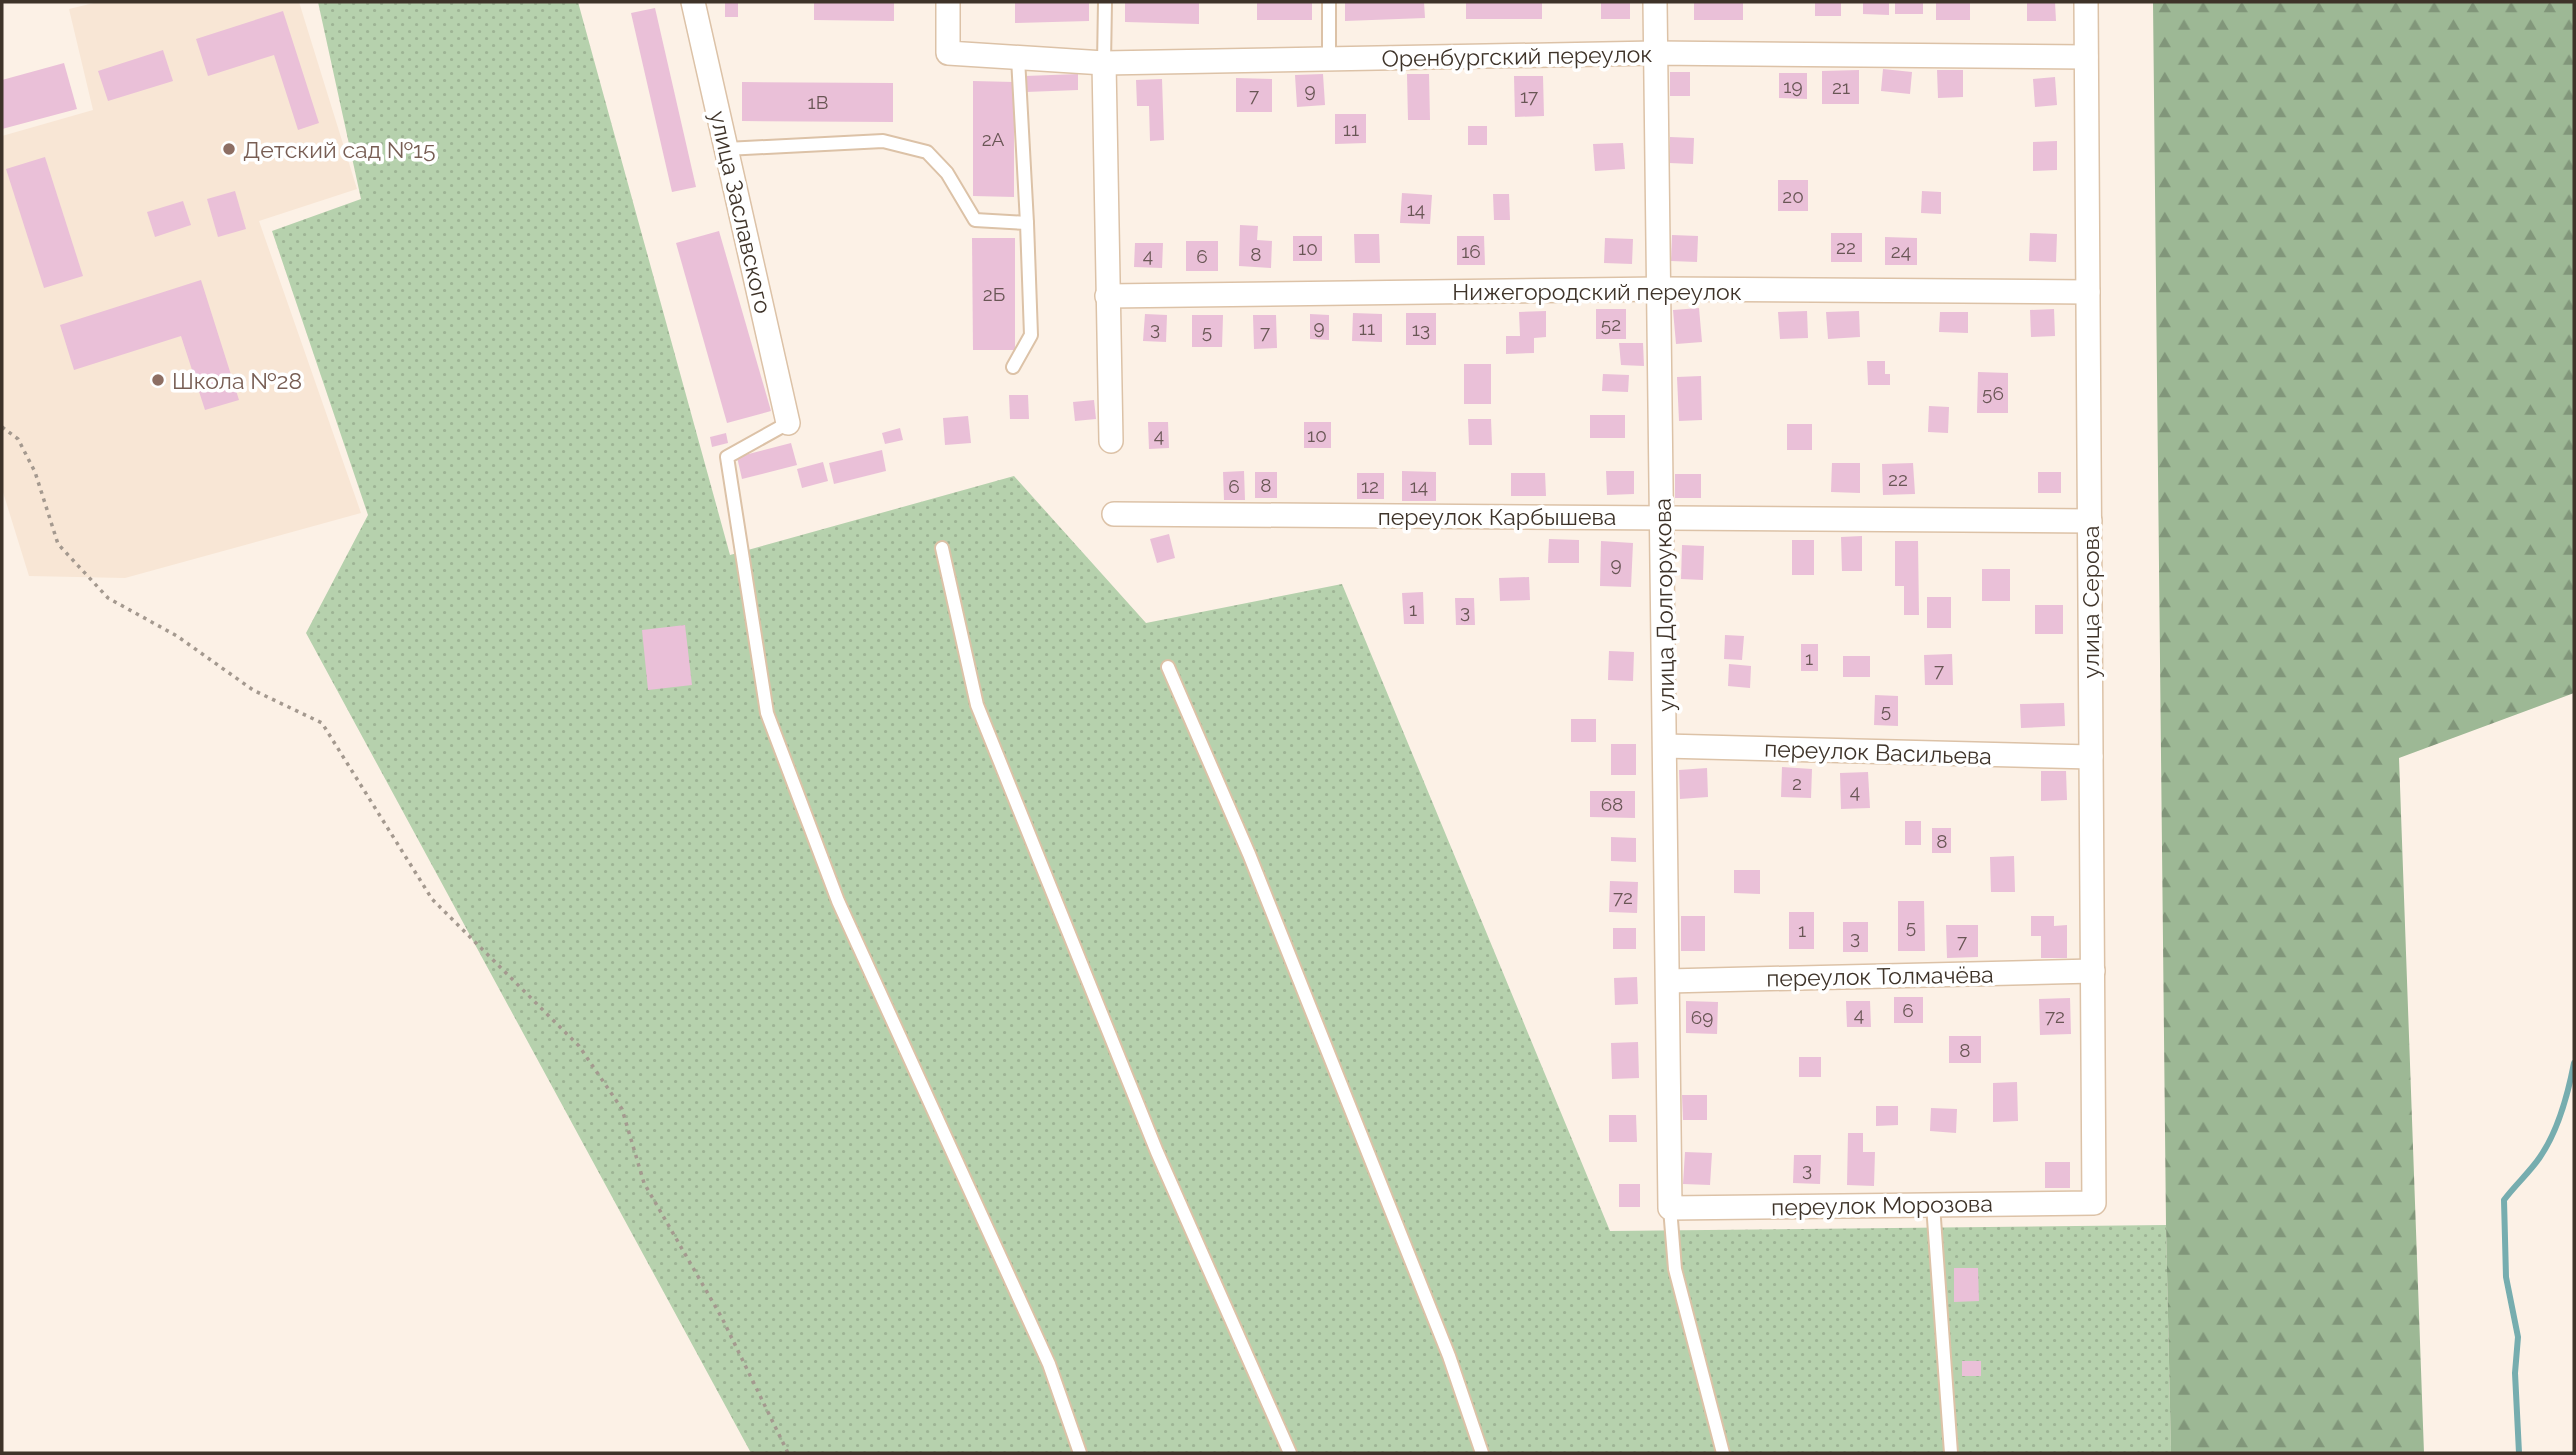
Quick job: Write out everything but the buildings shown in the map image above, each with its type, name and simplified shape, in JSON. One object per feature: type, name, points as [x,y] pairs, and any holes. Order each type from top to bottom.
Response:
[{"type":"street","name":"улица Заславского","points":[[693,2],[788,423]]},
{"type":"street","name":"Оренбургский переулок","points":[[948,2],[948,53],[1104,63],[1655,53],[2086,57]]},
{"type":"street","name":"улица Долгорукова","points":[[1656,2],[1670,1208]]},
{"type":"street","name":"улица Серова","points":[[2086,2],[2094,1203]]},
{"type":"street","points":[[1104,63],[1111,441]]},
{"type":"street","name":"Нижегородский переулок","points":[[1107,296],[1660,289],[2088,292]]},
{"type":"street","name":"переулок Карбышева","points":[[1114,514],[2090,521]]},
{"type":"street","name":"переулок Васильева","points":[[1665,746],[2091,757]]},
{"type":"street","name":"переулок Толмачёва","points":[[1668,981],[2093,971]]},
{"type":"street","name":"переулок Морозова","points":[[1670,1208],[2094,1203]]},
{"type":"lane","points":[[1104,63],[1105,2]]},
{"type":"lane","points":[[1329,2],[1329,59]]},
{"type":"lane","points":[[1013,367],[1031,335],[1018,58]]},
{"type":"lane","points":[[726,149],[883,141],[927,152],[947,173],[975,220],[1027,223]]},
{"type":"lane","points":[[788,423],[727,457],[767,713],[838,901],[1049,1364],[1080,1453]]},
{"type":"lane","points":[[942,548],[977,705],[1157,1152],[1290,1453]]},
{"type":"lane","points":[[1168,667],[1249,854],[1449,1356],[1482,1453]]},
{"type":"lane","points":[[1933,1205],[1951,1453]]},
{"type":"lane","points":[[1670,1208],[1675,1269],[1723,1453]]},
{"type":"path","points":[[2,427],[18,439],[35,472],[58,544],[108,598],[177,636],[253,690],[321,723],[432,899],[579,1046],[622,1109],[644,1183],[722,1318],[788,1453]]},
{"type":"shaded area","name":"Школа №28","points":[[98,2],[299,2],[357,189],[259,221],[361,513],[125,578],[29,576],[2,489],[2,136],[93,110],[69,9]]},
{"type":"green space","points":[[318,2],[578,2],[730,555],[1014,476],[1146,623],[1342,584],[1610,1231],[2166,1225],[2171,1453],[751,1453],[306,633],[368,515],[272,231],[361,199]]},
{"type":"green space","points":[[2153,2],[2574,2],[2574,693],[2399,758],[2424,1453],[2171,1453],[2166,1225]]},
{"type":"waterway","points":[[2519,1453],[2515,1373],[2518,1337],[2506,1277],[2504,1200],[2536,1163],[2552,1136],[2574,1063]]},
{"type":"place","name":"Детский сад №15","points":[[229,149]]},
{"type":"place","name":"Школа №28","points":[[158,380]]}]
